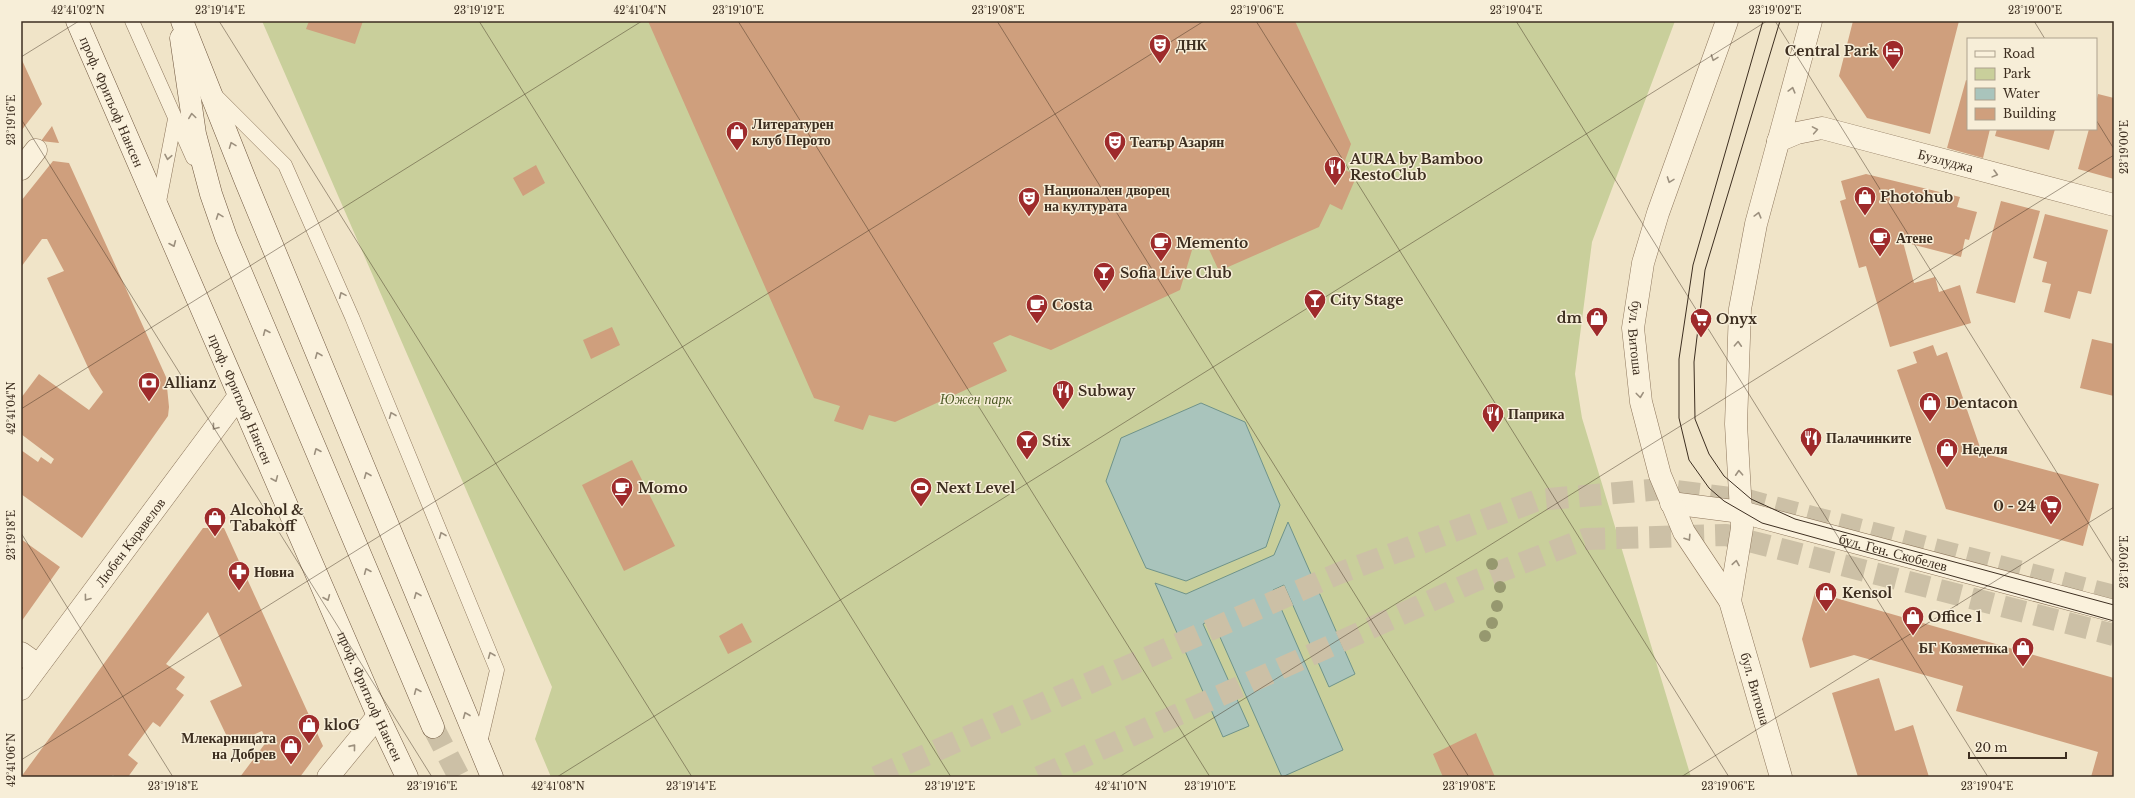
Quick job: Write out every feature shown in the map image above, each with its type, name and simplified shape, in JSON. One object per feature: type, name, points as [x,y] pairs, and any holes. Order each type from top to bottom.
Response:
[{"type":"street","name":"проф. Фритьоф Нансен","points":[[77,21],[378,716],[407,777]]},
{"type":"street","points":[[178,21],[195,134],[211,194],[229,245],[433,727]]},
{"type":"street","points":[[182,21],[212,91],[249,189],[492,777]]},
{"type":"street","name":"бул. Витоша","points":[[1727,21],[1649,242],[1643,262],[1633,328],[1641,402],[1660,475],[1684,532],[1730,601],[1781,777]]},
{"type":"street","name":"бул. Витоша","points":[[1730,601],[1742,528],[1736,424],[1740,309],[1756,224],[1811,21]]},
{"type":"street","name":"Бузлуджа","points":[[1778,141],[1797,133],[1822,128],[2114,205]]},
{"type":"street","points":[[21,169],[36,150]]},
{"type":"street","name":"Любен Каравелов","points":[[21,689],[30,659],[239,396]]},
{"type":"street","name":"бул. Ген. Скобелев","points":[[1671,503],[1741,512],[2114,610]]},
{"type":"street","points":[[328,777],[378,716]]},
{"type":"lane","points":[[132,21],[175,119],[211,194]]},
{"type":"lane","points":[[212,91],[285,166],[352,317],[497,670],[479,747]]},
{"type":"lane","points":[[158,208],[175,119]]},
{"type":"green space","name":"Южен парк","points":[[262,21],[1675,21],[1592,242],[1575,374],[1582,418],[1691,777],[551,777],[535,739],[552,687]]},
{"type":"water","points":[[1201,403],[1245,422],[1280,505],[1266,547],[1186,581],[1146,568],[1106,481],[1121,438]]},
{"type":"water","points":[[1288,522],[1355,674],[1329,687],[1284,585],[1273,590],[1343,750],[1282,777],[1212,619],[1203,624],[1249,726],[1223,737],[1155,583],[1186,594],[1274,555]]},
{"type":"building","points":[[309,21],[363,21],[355,44],[306,29]]},
{"type":"building","name":"Национален дворец на културата","points":[[648,21],[1295,21],[1351,144],[1342,169],[1357,175],[1342,210],[1330,204],[1319,227],[1219,271],[1206,243],[1192,250],[1180,290],[1051,350],[1010,335],[993,343],[1007,371],[895,422],[869,415],[863,430],[834,421],[840,406],[814,398]]},
{"type":"building","points":[[1853,21],[1959,21],[1930,134],[1867,118],[1839,76]]},
{"type":"building","points":[[21,58],[42,104],[21,131]]},
{"type":"building","points":[[1966,80],[1967,130],[1990,130],[1983,158],[1947,148]]},
{"type":"building","points":[[2098,94],[2114,98],[2114,179],[2078,169],[2089,130],[2097,130]]},
{"type":"building","points":[[52,126],[59,143],[41,141]]},
{"type":"building","points":[[1997,130],[2055,130],[2049,150],[1995,136]]},
{"type":"building","points":[[53,161],[69,163],[166,377],[169,407],[168,416],[82,538],[21,494],[21,450],[38,462],[41,457],[51,464],[54,459],[21,434],[21,398],[39,374],[89,410],[103,392],[91,374],[47,278],[64,271],[47,239],[42,239],[21,267],[21,201]]},
{"type":"building","points":[[536,165],[545,183],[523,196],[513,178]]},
{"type":"building","points":[[1866,174],[1960,197],[1957,207],[1977,212],[1969,240],[1965,239],[1961,257],[1903,242],[1914,283],[1935,277],[1939,292],[1960,285],[1971,323],[1890,347],[1866,266],[1859,268],[1840,201],[1846,199],[1841,181]]},
{"type":"building","points":[[2001,201],[2040,211],[2015,303],[1976,293]]},
{"type":"building","points":[[2045,214],[2108,230],[2091,294],[2078,291],[2070,319],[2044,312],[2051,284],[2042,282],[2047,262],[2033,258]]},
{"type":"building","points":[[612,327],[620,345],[591,359],[583,340]]},
{"type":"building","points":[[2092,339],[2114,344],[2114,396],[2080,388]]},
{"type":"building","points":[[1933,345],[1937,356],[1947,352],[1982,453],[2099,484],[2083,546],[1946,509],[1897,370],[1917,363],[1913,352]]},
{"type":"building","points":[[632,460],[675,546],[624,571],[582,485]]},
{"type":"building","points":[[203,528],[224,528],[323,746],[300,777],[240,777],[267,741],[262,731],[231,745],[210,701],[242,686],[208,612],[166,664],[185,677],[176,689],[184,695],[160,727],[153,722],[128,755],[138,763],[128,777],[115,777],[113,775],[111,777],[21,777]]},
{"type":"building","points":[[21,539],[60,567],[21,622]]},
{"type":"building","points":[[1815,592],[2114,678],[2114,777],[2091,777],[2098,752],[1956,711],[1963,686],[1854,655],[1810,668],[1802,639]]},
{"type":"building","points":[[742,623],[752,642],[728,654],[719,636]]},
{"type":"building","points":[[1879,678],[1895,731],[1913,725],[1929,777],[1858,777],[1832,693]]},
{"type":"building","points":[[1476,733],[1495,777],[1443,777],[1433,754]]},
{"type":"tunnel","points":[[876,777],[1337,574],[1538,500],[1661,489],[1747,500],[2114,596]]},
{"type":"tunnel","points":[[1039,777],[1475,581],[1585,539],[1726,535],[2114,635]]},
{"type":"tunnel","points":[[433,727],[459,777]]},
{"type":"tram line","points":[[1763,21],[1693,265],[1679,359],[1679,418],[1689,460],[1709,488],[1724,501],[1762,523],[2114,621]]},
{"type":"tram line","points":[[1780,21],[1705,270],[1694,362],[1695,419],[1709,454],[1724,476],[1751,499],[1795,519],[2114,605]]},
{"type":"place","name":"ДНК","points":[[1160,64]]},
{"type":"place","name":"Central Park","points":[[1893,70]]},
{"type":"place","name":"Литературен клуб Перото","points":[[737,152]]},
{"type":"place","name":"Театър Азарян","points":[[1115,162]]},
{"type":"place","name":"AURA by Bamboo RestoClub","points":[[1335,186]]},
{"type":"place","name":"Photohub","points":[[1865,216]]},
{"type":"place","name":"Национален дворец на културата","points":[[1029,218]]},
{"type":"place","name":"Атене","points":[[1880,258]]},
{"type":"place","name":"Memento","points":[[1161,262]]},
{"type":"place","name":"Sofia Live Club","points":[[1104,292]]},
{"type":"place","name":"City Stage","points":[[1315,320]]},
{"type":"place","name":"Costa","points":[[1037,324]]},
{"type":"place","name":"dm","points":[[1597,338]]},
{"type":"place","name":"Onyx","points":[[1701,338]]},
{"type":"place","name":"Allianz","points":[[149,402]]},
{"type":"place","name":"Subway","points":[[1063,410]]},
{"type":"place","name":"Dentacon","points":[[1930,422]]},
{"type":"place","name":"Паприка","points":[[1493,434]]},
{"type":"place","name":"Палачинките","points":[[1811,458]]},
{"type":"place","name":"Stix","points":[[1027,460]]},
{"type":"place","name":"Неделя","points":[[1947,468]]},
{"type":"place","name":"Momo","points":[[622,508]]},
{"type":"place","name":"Next Level","points":[[921,508]]},
{"type":"place","name":"0 - 24","points":[[2051,526]]},
{"type":"place","name":"Alcohol & Tabakoff","points":[[215,538]]},
{"type":"place","name":"Новиа","points":[[239,592]]},
{"type":"place","name":"Kensol","points":[[1826,612]]},
{"type":"place","name":"Office 1","points":[[1913,636]]},
{"type":"place","name":"БГ Козметика","points":[[2023,668]]},
{"type":"place","name":"kloG","points":[[309,744]]},
{"type":"place","name":"Млекарницата на Добрев","points":[[291,766]]}]
